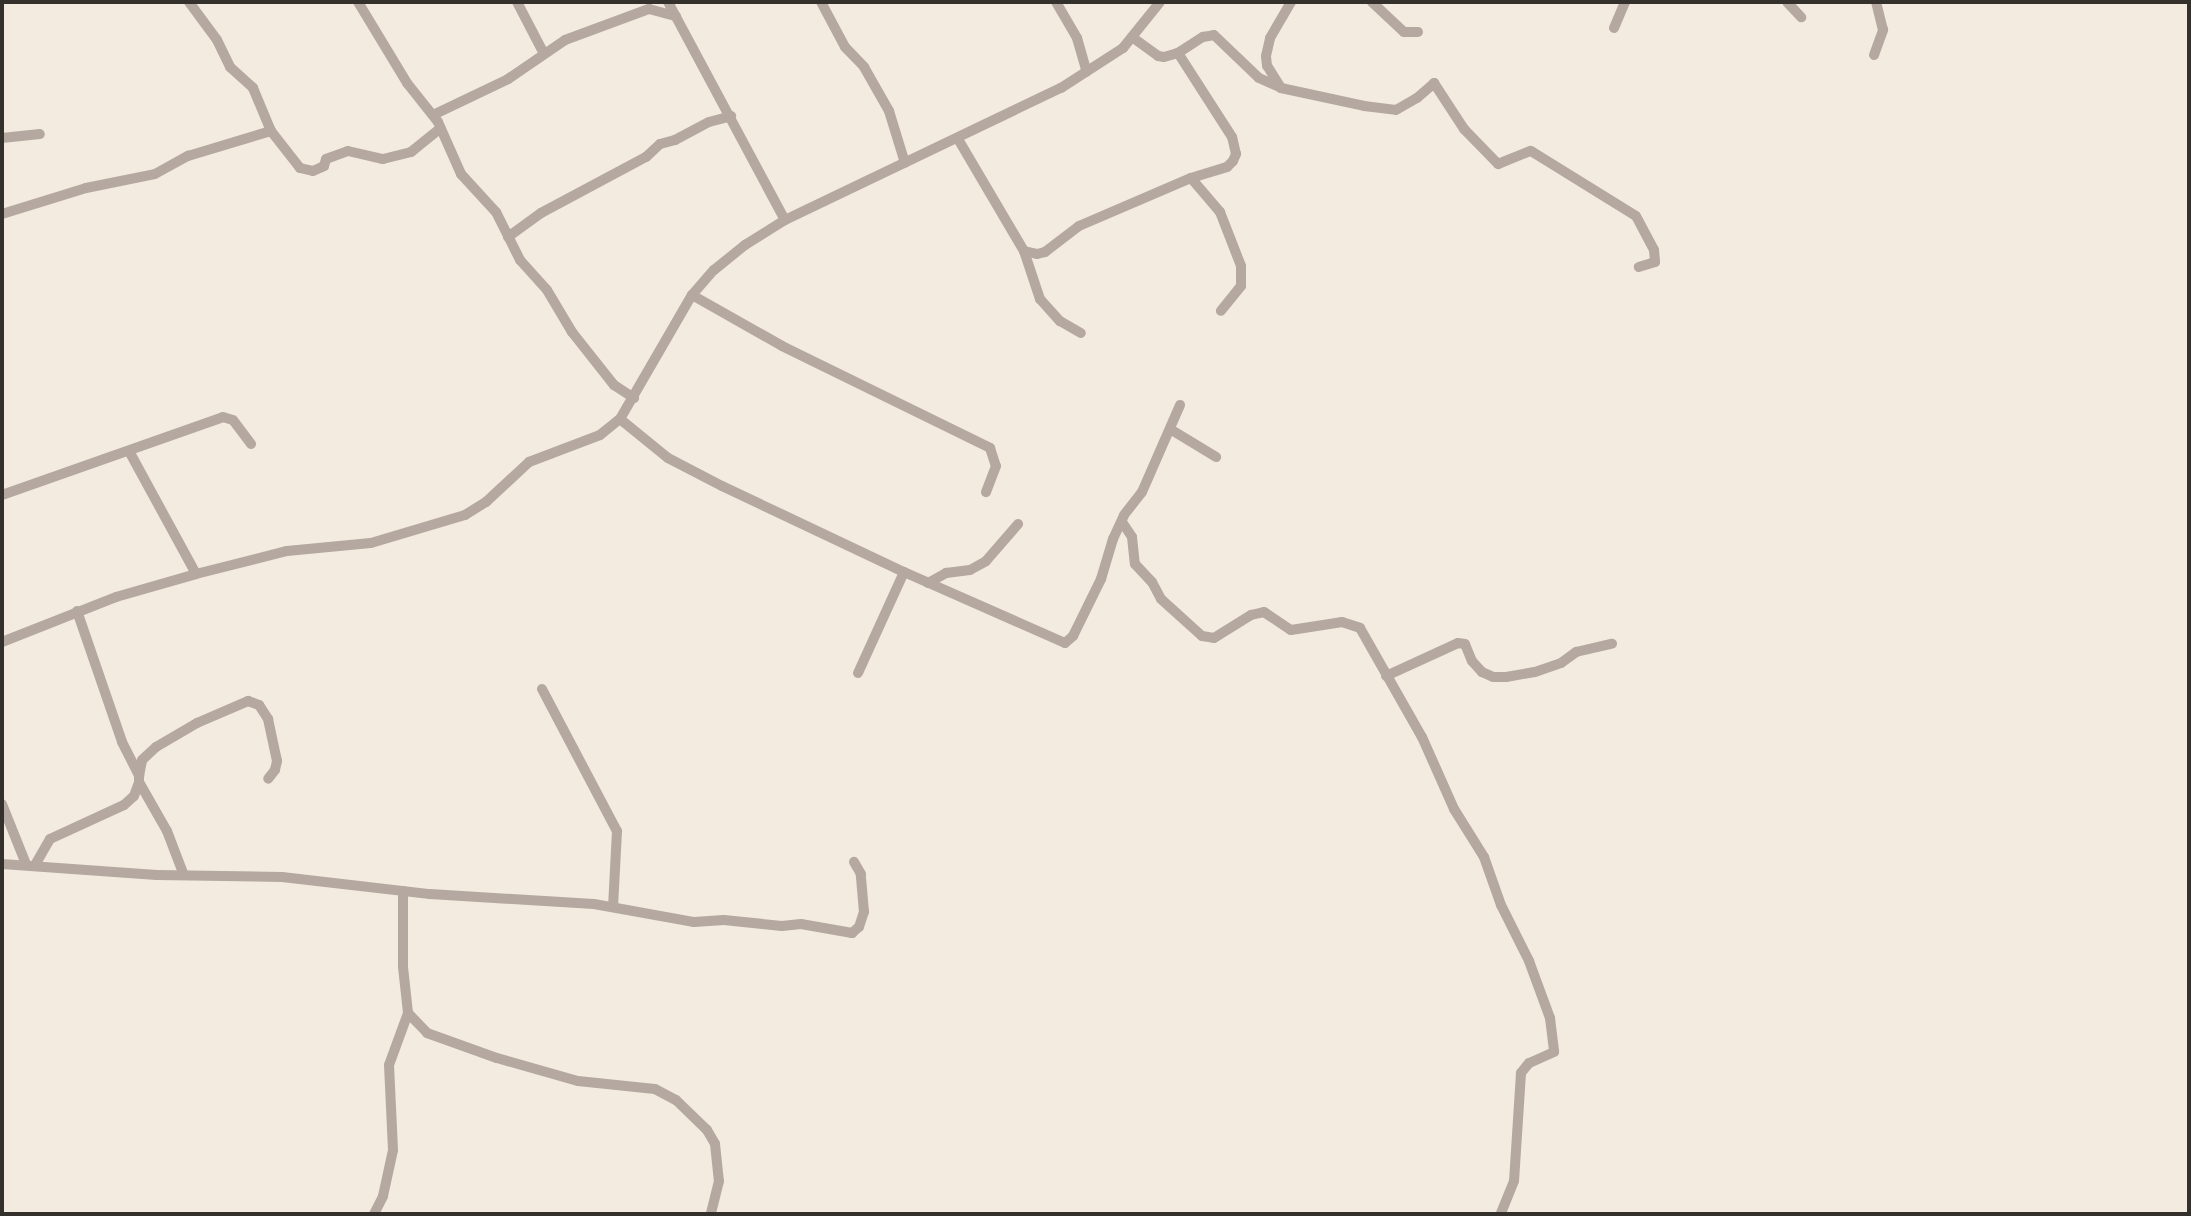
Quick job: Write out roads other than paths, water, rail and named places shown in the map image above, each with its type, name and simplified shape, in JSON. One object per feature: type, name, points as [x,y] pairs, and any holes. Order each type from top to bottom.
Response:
[{"type":"street","points":[[189,2],[217,40],[230,67],[253,88],[271,131],[300,168],[313,171],[324,166],[326,159],[348,150],[383,159],[411,152],[441,128]]},
{"type":"street","points":[[358,2],[407,83],[441,128],[461,174],[496,212],[520,260],[547,290],[572,332],[614,385],[634,398]]},
{"type":"street","points":[[517,2],[543,52]]},
{"type":"street","points":[[668,2],[785,220]]},
{"type":"street","points":[[821,2],[845,47],[864,67],[889,111],[905,163]]},
{"type":"street","points":[[1056,2],[1077,38],[1087,72]]},
{"type":"street","points":[[2,642],[78,611],[196,574],[286,551],[371,543],[465,514],[486,502],[529,462],[600,435],[620,419],[692,295],[714,270],[785,220],[958,139],[1087,72],[1123,48],[1160,2]]},
{"type":"street","points":[[1281,88],[1267,66],[1266,56],[1270,38],[1291,2]]},
{"type":"street","points":[[1371,2],[1404,32],[1418,32]]},
{"type":"street","points":[[1614,27],[1625,2]]},
{"type":"street","points":[[1787,2],[1801,17]]},
{"type":"street","points":[[1874,55],[1883,30],[1876,2]]},
{"type":"street","points":[[433,115],[508,79],[543,52],[565,40],[643,11],[655,10],[676,16]]},
{"type":"street","points":[[1132,37],[1158,56],[1178,53],[1195,40],[1214,35],[1249,71],[1281,88],[1331,100],[1396,110],[1417,98],[1434,83],[1464,129],[1498,164],[1531,151],[1636,216],[1654,250],[1655,262],[1639,267]]},
{"type":"street","points":[[1024,251],[1037,254],[1045,252],[1079,226],[1191,178],[1227,167],[1236,154],[1236,146],[1178,53]]},
{"type":"street","points":[[508,237],[541,213],[646,157],[660,144],[675,140],[709,122],[731,116]]},
{"type":"street","points":[[2,214],[86,188],[155,174],[188,156],[271,131]]},
{"type":"street","points":[[2,138],[40,134]]},
{"type":"street","points":[[958,139],[1024,251],[1040,299],[1060,321],[1081,333]]},
{"type":"street","points":[[1191,178],[1220,212],[1241,266],[1241,286],[1221,311]]},
{"type":"street","points":[[692,295],[782,346],[990,448],[996,466],[986,492]]},
{"type":"street","points":[[620,419],[668,458],[904,572],[1065,643],[1073,636],[1090,602],[1122,522],[1142,492],[1180,405]]},
{"type":"street","points":[[2,495],[223,417],[233,420],[251,444]]},
{"type":"street","points":[[1170,429],[1216,457]]},
{"type":"street","points":[[129,451],[196,574]]},
{"type":"street","points":[[1122,522],[1132,537],[1135,564],[1152,582],[1161,599],[1202,636],[1214,638],[1257,613],[1269,614],[1291,630],[1348,623],[1360,628],[1422,737],[1454,809],[1484,857],[1501,905],[1528,961],[1550,1018],[1554,1052],[1530,1063],[1521,1073],[1514,1181],[1502,1214]]},
{"type":"street","points":[[928,583],[946,573],[981,565],[1018,524]]},
{"type":"street","points":[[858,673],[904,572]]},
{"type":"street","points":[[78,611],[126,752],[163,822],[183,873]]},
{"type":"street","points":[[1386,676],[1458,643],[1465,644],[1472,661],[1493,677],[1535,672],[1561,663],[1576,652],[1612,644]]},
{"type":"street","points":[[542,689],[617,831],[613,907]]},
{"type":"street","points":[[31,864],[50,839],[124,805],[134,796],[142,760],[149,752],[197,723],[241,703],[254,701],[268,719],[277,761],[268,779]]},
{"type":"street","points":[[126,752],[149,752]]},
{"type":"street","points":[[2,804],[31,864]]},
{"type":"street","points":[[2,864],[156,874],[282,877],[403,891],[613,907],[694,922],[728,921],[782,926],[801,924],[852,933],[859,928],[864,912],[861,874],[854,862]]},
{"type":"street","points":[[374,1214],[383,1196],[393,1150],[389,1065],[408,1013],[402,967],[403,891]]},
{"type":"street","points":[[408,1013],[427,1033]]},
{"type":"street","points":[[401,1035],[427,1033],[536,1070],[578,1081],[655,1089],[676,1100],[707,1130],[715,1144],[719,1181],[711,1214]]}]
